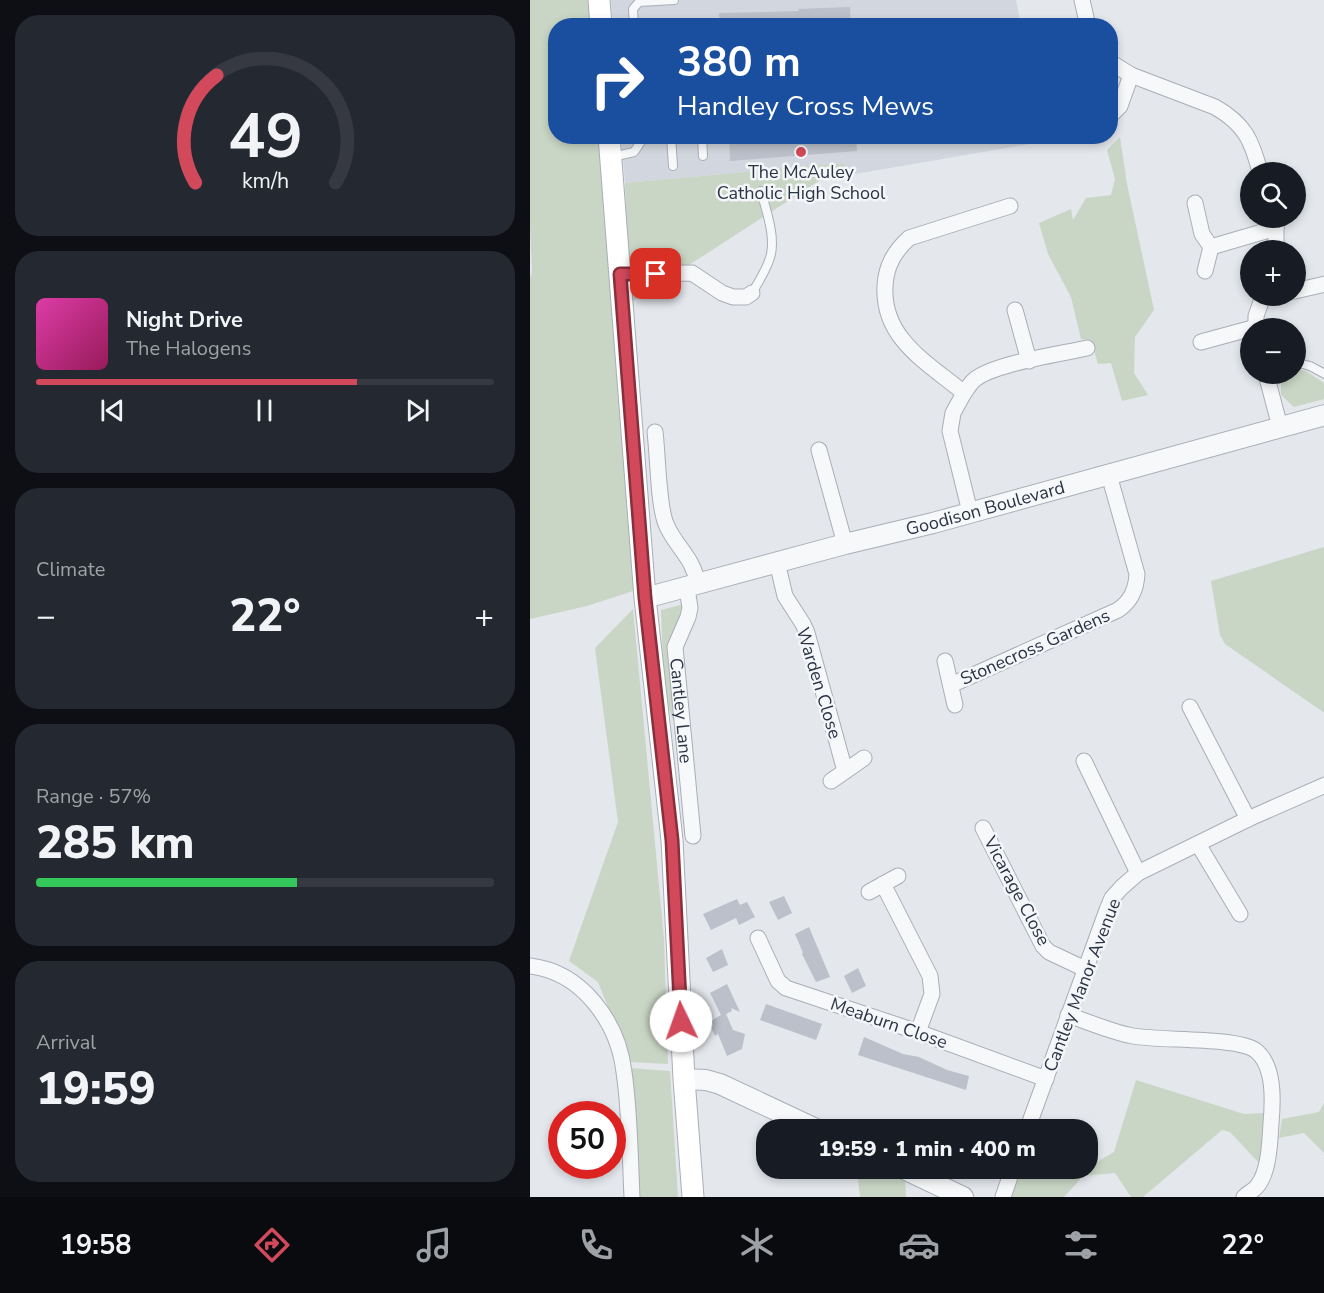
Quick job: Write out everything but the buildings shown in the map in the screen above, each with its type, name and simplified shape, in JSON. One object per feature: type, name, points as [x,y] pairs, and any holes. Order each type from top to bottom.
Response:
[{"type":"main road","points":[[599,0],[600,18]]},
{"type":"main road","name":"Cantley Lane","points":[[610,147],[645,598],[672,840],[684,1079],[693,1197]]},
{"type":"street","points":[[1082,0],[1086,18]]},
{"type":"street","points":[[1118,67],[1131,75],[1226,113],[1243,128],[1252,143],[1257,162]]},
{"type":"street","points":[[1118,108],[1131,75]]},
{"type":"street","points":[[1195,203],[1202,234],[1211,247],[1205,271]]},
{"type":"street","points":[[964,393],[905,345],[896,333],[888,317],[884,298],[885,278],[890,261],[899,247],[909,238],[1010,206]]},
{"type":"street","points":[[1211,247],[1261,228]]},
{"type":"street","points":[[620,274],[692,273],[733,297],[746,297],[752,293]]},
{"type":"street","points":[[1306,288],[1325,284]]},
{"type":"street","points":[[1015,310],[1030,361]]},
{"type":"street","points":[[1201,342],[1240,332]]},
{"type":"street","points":[[971,512],[950,431],[953,413],[964,393],[973,381],[983,374],[1086,348]]},
{"type":"street","points":[[1269,384],[1280,428]]},
{"type":"street","name":"Goodison Boulevard","points":[[645,598],[845,544],[933,523],[1325,415]]},
{"type":"street","name":"Cantley Lane","points":[[655,432],[665,523],[696,570],[688,617],[675,647],[693,836]]},
{"type":"street","points":[[819,450],[845,544]]},
{"type":"street","name":"Stonecross Gardens","points":[[951,685],[1118,610],[1132,596],[1136,587],[1137,574],[1109,475]]},
{"type":"street","name":"Warden Close","points":[[777,562],[785,596],[807,633],[845,771]]},
{"type":"street","name":"Stonecross Gardens","points":[[945,661],[955,705]]},
{"type":"street","points":[[1190,707],[1248,819]]},
{"type":"street","points":[[831,781],[864,758]]},
{"type":"street","points":[[1084,761],[1138,873]]},
{"type":"street","name":"Cantley Manor Avenue","points":[[1031,1119],[1112,898],[1122,886],[1138,873],[1248,819],[1325,785]]},
{"type":"street","name":"Vicarage Close","points":[[983,828],[1043,946],[1049,952],[1085,969]]},
{"type":"street","points":[[1198,844],[1240,914]]},
{"type":"street","points":[[869,892],[898,876]]},
{"type":"street","points":[[883,884],[930,976],[932,994],[918,1032]]},
{"type":"street","name":"Meaburn Close","points":[[758,938],[778,981],[786,988],[918,1032],[1046,1079]]},
{"type":"street","points":[[530,966],[544,967],[580,988],[598,1006],[612,1030],[624,1070],[632,1197]]},
{"type":"street","points":[[1068,1015],[1151,1039],[1233,1043],[1255,1051],[1268,1071],[1272,1089],[1270,1137],[1267,1163],[1259,1184],[1244,1197]]},
{"type":"street","points":[[684,1079],[706,1080],[720,1084],[795,1119]]},
{"type":"street","points":[[925,1179],[963,1197]]},
{"type":"street","points":[[1003,1197],[1009,1179]]},
{"type":"lane","points":[[634,18],[633,9],[639,2],[674,0]]},
{"type":"lane","points":[[610,147],[634,152],[639,144]]},
{"type":"lane","points":[[672,144],[673,166]]},
{"type":"lane","points":[[702,144],[703,156]]},
{"type":"lane","points":[[752,293],[772,253],[771,233],[761,191]]},
{"type":"lane","points":[[1306,365],[1325,374]]},
{"type":"shaded area","points":[[611,0],[1016,0],[1020,18],[612,18]]},
{"type":"shaded area","name":"The McAuley Catholic High School","points":[[622,144],[1029,144],[855,174],[842,163],[625,183]]},
{"type":"green space","points":[[530,0],[603,0],[604,18],[548,18],[548,144],[612,144],[633,591],[587,606],[530,619],[530,279],[532,271]]},
{"type":"green space","points":[[1120,137],[1127,184],[1154,310],[1135,337],[1134,373],[1148,395],[1122,401],[1111,363],[1098,364],[1091,340],[1081,339],[1071,297],[1048,254],[1039,223],[1071,209],[1073,220],[1086,198],[1111,195],[1115,179],[1107,150],[1113,144],[1118,144]]},
{"type":"green space","points":[[842,163],[855,174],[819,181],[630,303],[625,183]]},
{"type":"green space","points":[[1306,371],[1324,383],[1324,399],[1294,407],[1281,395],[1281,384],[1306,384]]},
{"type":"green space","points":[[1324,547],[1325,712],[1323,712],[1225,644],[1220,635],[1211,581]]},
{"type":"green space","points":[[684,604],[669,645],[673,721],[664,692],[661,610]]},
{"type":"green space","points":[[633,609],[664,939],[668,1064],[630,1062],[598,982],[569,961],[618,822],[595,648]]},
{"type":"green space","points":[[630,1068],[670,1071],[678,1197],[639,1197]]},
{"type":"green space","points":[[1136,1080],[1244,1114],[1265,1113],[1260,1164],[1230,1132],[1222,1130],[1143,1197],[1131,1197],[1115,1173],[1098,1175],[1098,1161],[1114,1152]]},
{"type":"green space","points":[[1324,1103],[1324,1153],[1304,1133],[1279,1138],[1282,1119],[1319,1112]]},
{"type":"green space","points":[[858,1179],[905,1179],[906,1197],[860,1197]]},
{"type":"green space","points":[[1018,1179],[1080,1179],[1064,1197],[1011,1197]]},
{"type":"place","name":"The McAuley Catholic High School","points":[[801,152]]},
{"type":"route","points":[[656,274],[620,274],[645,598],[672,840],[681,1021]]}]
